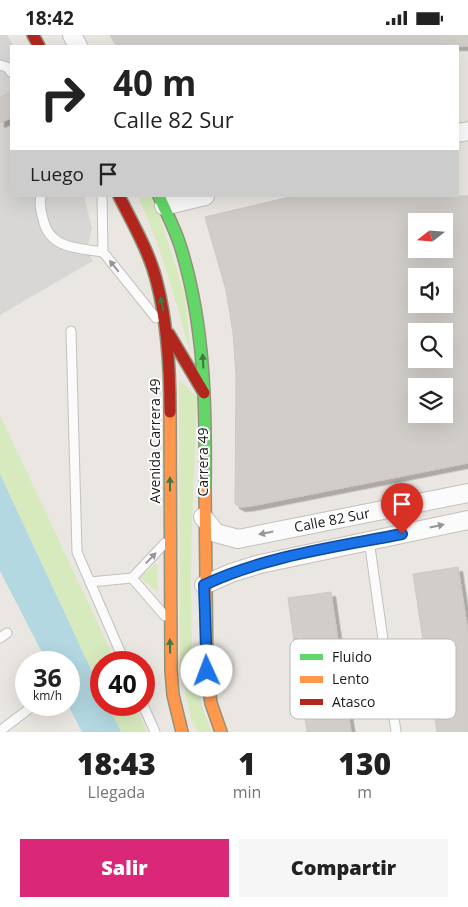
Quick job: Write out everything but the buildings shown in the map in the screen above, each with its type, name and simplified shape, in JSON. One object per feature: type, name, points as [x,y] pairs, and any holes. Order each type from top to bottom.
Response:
[{"type":"main road","name":"Avenida Carrera 49","points":[[120,197],[148,254],[157,282],[167,331],[170,393],[170,622],[173,695]]},
{"type":"main road","name":"Carrera 49","points":[[162,201],[194,294],[201,335],[204,393],[204,585],[208,688],[212,712],[221,732]]},
{"type":"main road","points":[[167,331],[204,393]]},
{"type":"main road","points":[[173,695],[182,732]]},
{"type":"main road","points":[[173,695],[187,732]]},
{"type":"street","points":[[162,201],[196,197]]},
{"type":"street","name":"Calle 82 Sur","points":[[203,517],[216,533],[238,539],[468,493]]},
{"type":"street","name":"Calle 82 Sur","points":[[204,585],[240,569],[468,520]]},
{"type":"lane","points":[[41,197],[39,204],[45,229],[53,239],[67,247],[103,252]]},
{"type":"lane","points":[[102,197],[103,252],[167,331]]},
{"type":"lane","points":[[71,331],[77,551],[120,651]]},
{"type":"lane","points":[[90,582],[132,578],[170,538]]},
{"type":"lane","points":[[369,541],[383,639]]},
{"type":"lane","points":[[132,578],[170,622]]},
{"type":"lane","points":[[0,731],[20,716]]},
{"type":"lane","points":[[148,716],[155,732]]},
{"type":"lane","points":[[394,719],[396,732]]},
{"type":"green space","points":[[138,197],[153,197],[185,295],[191,356],[174,295]]},
{"type":"green space","points":[[179,380],[197,397],[191,563],[192,643],[199,695],[212,732],[198,732],[191,719],[180,665]]},
{"type":"green space","points":[[0,415],[111,651],[90,651],[90,667],[0,474]]},
{"type":"green space","points":[[157,563],[158,593],[140,577]]},
{"type":"green space","points":[[113,716],[140,716],[147,732],[121,732]]},
{"type":"shaded area","points":[[0,35],[7,35],[13,45],[10,45],[10,197],[84,197],[92,229],[87,250],[93,261],[0,315]]},
{"type":"water","points":[[0,474],[90,667],[90,716],[113,716],[121,732],[82,732],[74,716],[80,716],[80,651],[41,651],[0,571]]},
{"type":"traffic: fast","points":[[159,197],[180,245],[195,305],[204,397],[205,489]]},
{"type":"traffic: slow","points":[[170,412],[171,670],[173,695],[182,732]]},
{"type":"traffic: slow","points":[[205,489],[207,674],[211,703],[221,732]]},
{"type":"traffic: jam","points":[[33,35],[38,45]]},
{"type":"traffic: jam","points":[[120,197],[146,250],[161,299],[168,347],[170,412]]},
{"type":"traffic: jam","points":[[169,334],[204,393]]},
{"type":"route","points":[[207,671],[204,585],[240,569],[402,534]]}]
